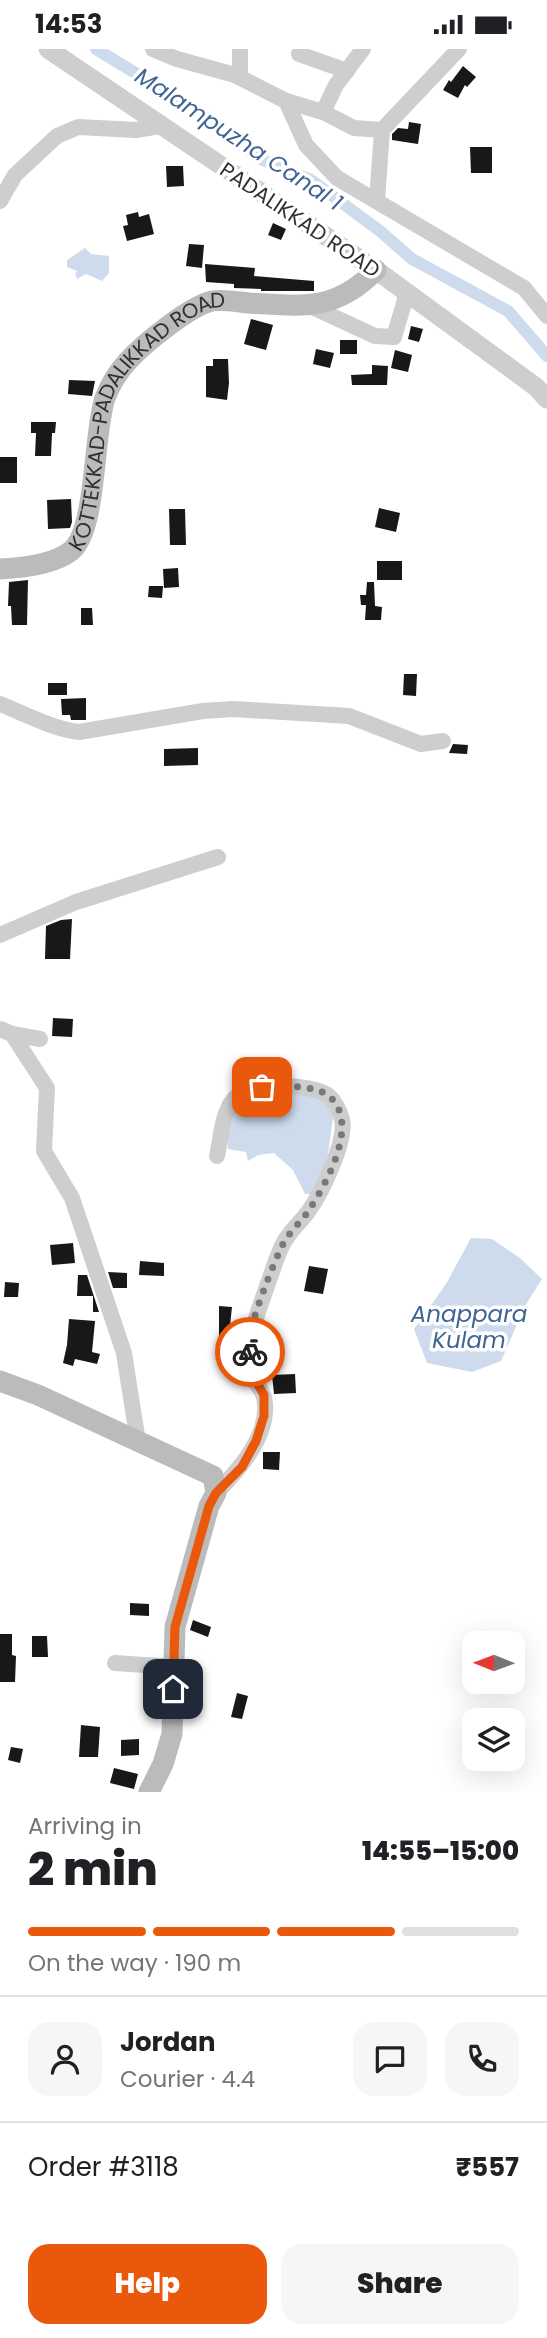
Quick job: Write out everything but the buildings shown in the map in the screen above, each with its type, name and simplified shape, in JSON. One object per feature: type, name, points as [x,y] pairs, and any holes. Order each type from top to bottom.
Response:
[{"type":"main road","name":"KOTTEKKAD-PADALIKKAD ROAD","points":[[0,569],[46,562],[62,557],[74,549],[87,519],[100,417],[114,379],[128,361],[191,309],[213,301],[299,306],[323,303],[350,293],[376,270]]},
{"type":"main road","points":[[0,1381],[38,1395],[213,1475],[216,1493],[209,1506],[175,1627],[172,1734],[163,1763],[149,1792]]},
{"type":"street","name":"PADALIKKAD ROAD","points":[[48,49],[376,270],[536,387],[547,399]]},
{"type":"street","points":[[153,49],[177,59],[240,77],[286,101],[323,112],[354,128],[382,130]]},
{"type":"street","points":[[240,49],[240,77]]},
{"type":"street","points":[[323,112],[336,85],[363,49]]},
{"type":"street","points":[[377,201],[382,130],[459,49]]},
{"type":"street","points":[[299,54],[347,71]]},
{"type":"street","points":[[286,101],[306,145],[337,179],[524,288],[547,316]]},
{"type":"street","points":[[0,201],[15,175],[57,137],[78,127],[136,130],[160,126]]},
{"type":"street","points":[[308,305],[375,336],[394,337],[407,293]]},
{"type":"street","points":[[0,704],[64,731],[79,732],[204,711],[233,709],[349,716],[421,744],[443,741]]},
{"type":"street","points":[[0,935],[76,902],[218,857]]},
{"type":"street","points":[[6,1031],[40,1039]]},
{"type":"street","points":[[6,1031],[47,1088],[44,1151],[72,1198],[124,1353],[138,1442]]},
{"type":"street","points":[[216,1493],[242,1467],[260,1429],[264,1416],[264,1395],[250,1371],[250,1333],[282,1245],[296,1224],[308,1213],[336,1160],[342,1134],[342,1119],[331,1097],[322,1092],[290,1086],[262,1087],[237,1096],[228,1109],[217,1156]]},
{"type":"street","points":[[115,1663],[174,1667]]},
{"type":"water","points":[[85,248],[91,254],[109,256],[109,273],[102,281],[86,274],[77,279],[77,271],[67,267],[67,260]]},
{"type":"water","points":[[272,1092],[325,1093],[333,1118],[328,1154],[315,1194],[305,1194],[293,1170],[274,1153],[258,1155],[248,1161],[246,1152],[228,1149],[227,1138],[238,1098]]},
{"type":"water","name":"Anappara Kulam","points":[[471,1238],[492,1239],[520,1258],[542,1279],[525,1306],[501,1361],[472,1372],[427,1363],[414,1329],[446,1284]]},
{"type":"waterway","name":"Malampuzha Canal 1","points":[[96,49],[198,111],[258,158],[311,180],[380,231],[412,259],[508,311],[547,356]]},
{"type":"way so far","points":[[250,1352],[250,1333],[282,1245],[296,1224],[308,1213],[336,1160],[342,1134],[342,1119],[331,1097],[322,1092],[290,1086],[262,1087]]},
{"type":"route","points":[[173,1689],[175,1627],[209,1506],[216,1493],[242,1467],[256,1441],[264,1416],[264,1395],[250,1371],[250,1352]]}]
